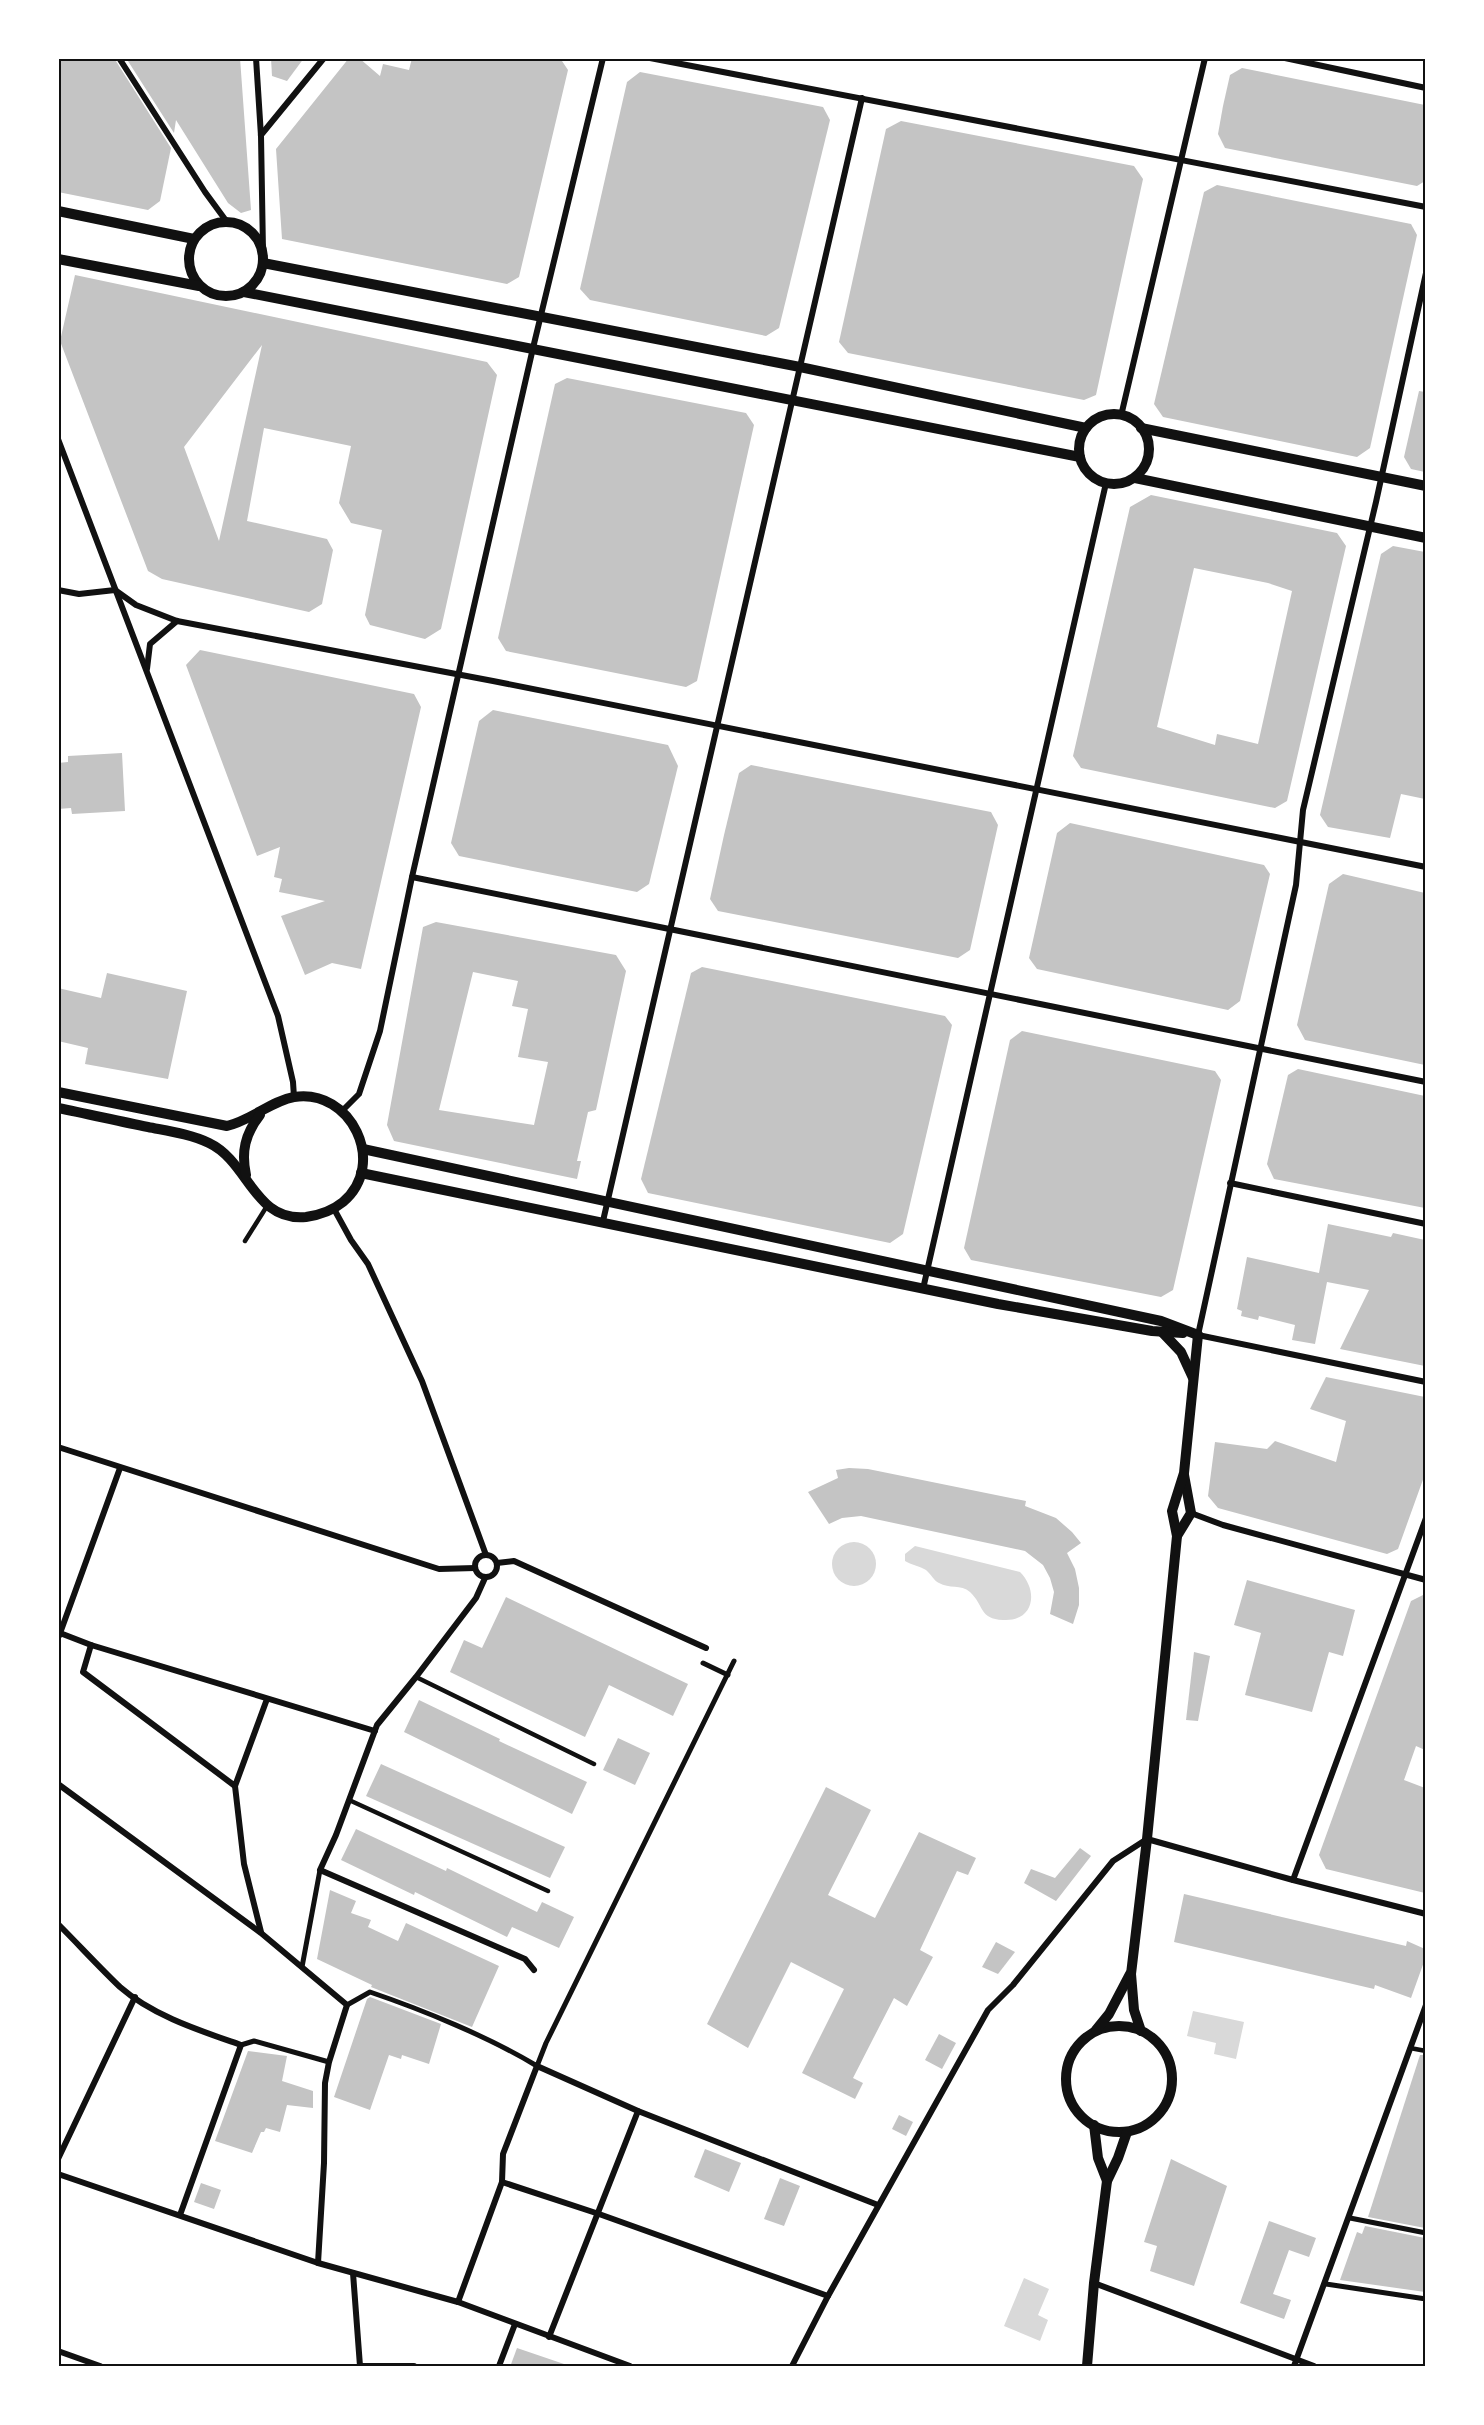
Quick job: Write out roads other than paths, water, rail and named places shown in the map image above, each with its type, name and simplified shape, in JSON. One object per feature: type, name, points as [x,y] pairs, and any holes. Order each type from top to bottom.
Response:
[{"type":"street","points":[[119,58],[205,192],[227,222]]},
{"type":"street","points":[[58,259],[199,286],[220,296],[232,296],[254,285],[263,263],[261,136],[256,58]]},
{"type":"street","points":[[261,136],[324,58]]},
{"type":"street","points":[[342,1111],[359,1094],[380,1031],[412,877],[533,348],[603,58]]},
{"type":"street","points":[[650,58],[1425,207]]},
{"type":"street","points":[[1121,416],[1205,58]]},
{"type":"street","points":[[1285,58],[1425,88]]},
{"type":"street","points":[[603,1221],[672,932],[862,98]]},
{"type":"street","points":[[58,211],[194,239]]},
{"type":"street","points":[[199,286],[188,260],[194,239],[203,229],[227,222],[239,224],[250,230],[258,240],[262,251]]},
{"type":"street","points":[[263,263],[800,367],[1086,428]]},
{"type":"street","points":[[1141,2031],[1134,2010],[1131,1974],[1178,1536],[1172,1511],[1184,1473],[1198,1335],[1296,885],[1303,810],[1370,527],[1425,273]]},
{"type":"street","points":[[244,292],[1080,457]]},
{"type":"street","points":[[1135,478],[1145,466],[1149,455],[1149,443],[1141,428],[1128,417],[1105,416],[1094,420],[1086,428],[1081,438],[1080,457],[1086,471],[1106,483],[1117,484],[1135,478],[1425,538]]},
{"type":"street","points":[[1141,428],[1425,486]]},
{"type":"street","points":[[58,439],[278,1016],[291,1071],[294,1097]]},
{"type":"street","points":[[923,1289],[1106,483]]},
{"type":"street","points":[[58,590],[78,594],[115,590],[136,605],[177,621],[1425,867]]},
{"type":"street","points":[[147,670],[150,644],[177,621]]},
{"type":"street","points":[[412,877],[672,932],[1260,1047],[1425,1082]]},
{"type":"street","points":[[58,1092],[227,1126],[240,1123],[277,1102],[294,1097],[320,1100],[342,1111],[360,1135],[363,1149],[361,1173],[354,1189],[334,1209],[318,1216],[300,1217],[283,1214],[267,1206],[229,1157],[210,1143],[177,1133],[58,1108]]},
{"type":"street","points":[[246,1178],[243,1160],[244,1143],[251,1126],[262,1112]]},
{"type":"street","points":[[363,1149],[1161,1321],[1198,1335]]},
{"type":"street","points":[[361,1173],[1080,1320],[1198,1335],[1425,1382]]},
{"type":"street","points":[[1230,1183],[1425,1224]]},
{"type":"street","points":[[334,1209],[351,1240],[368,1264],[422,1381],[486,1555]]},
{"type":"street","points":[[1162,1332],[1181,1352],[1194,1379]]},
{"type":"street","points":[[58,1447],[439,1569],[475,1568]]},
{"type":"street","points":[[120,1468],[59,1635],[375,1731]]},
{"type":"street","points":[[1178,1536],[1191,1513],[1184,1473]]},
{"type":"street","points":[[1176,1494],[1180,1510],[1223,1525],[1425,1580]]},
{"type":"street","points":[[1293,1880],[1425,1518]]},
{"type":"street","points":[[302,1967],[320,1870],[377,1725],[476,1598],[485,1578],[495,1574],[497,1563],[493,1557],[486,1555],[477,1560],[475,1568],[478,1575],[485,1578]]},
{"type":"street","points":[[497,1563],[514,1561],[706,1648]]},
{"type":"street","points":[[91,1645],[83,1672],[235,1786]]},
{"type":"street","points":[[458,2302],[502,2182],[503,2154],[551,2032],[734,1661]]},
{"type":"street","points":[[703,1663],[728,1675]]},
{"type":"street","points":[[261,1933],[244,1864],[235,1786],[267,1700]]},
{"type":"street","points":[[58,1784],[261,1933],[347,2005]]},
{"type":"street","points":[[792,2367],[828,2296],[988,2010],[1013,1985],[1113,1861],[1147,1839],[1425,1914]]},
{"type":"street","points":[[320,1870],[525,1959],[534,1970]]},
{"type":"street","points":[[58,1924],[121,1988],[198,2030],[241,2045],[254,2041],[328,2062]]},
{"type":"street","points":[[1095,2031],[1112,2026],[1131,2027],[1148,2033],[1162,2046],[1170,2062],[1173,2080],[1169,2098],[1159,2114],[1145,2126],[1127,2132],[1109,2131],[1094,2125],[1079,2114],[1074,2106],[1066,2079],[1073,2052],[1109,2014],[1131,1974]]},
{"type":"street","points":[[318,2263],[328,2062],[347,2005],[370,1992],[399,2002],[514,2052],[537,2066],[638,2110],[878,2205]]},
{"type":"street","points":[[58,2159],[135,1997]]},
{"type":"street","points":[[1296,2363],[1425,2005]]},
{"type":"street","points":[[180,2215],[241,2045]]},
{"type":"street","points":[[549,2337],[638,2110]]},
{"type":"street","points":[[1094,2125],[1098,2158],[1107,2181]]},
{"type":"street","points":[[1087,2367],[1094,2283],[1107,2181],[1127,2132]]},
{"type":"street","points":[[58,2174],[318,2263],[458,2302],[630,2367]]},
{"type":"street","points":[[502,2182],[599,2214],[828,2296]]},
{"type":"street","points":[[1350,2218],[1425,2233]]},
{"type":"street","points":[[353,2273],[360,2366],[414,2367]]},
{"type":"street","points":[[1094,2283],[1296,2363],[1314,2367]]},
{"type":"street","points":[[1326,2284],[1425,2299]]},
{"type":"street","points":[[499,2367],[515,2324]]},
{"type":"street","points":[[58,2352],[100,2367]]},
{"type":"lane","points":[[245,1241],[267,1206]]},
{"type":"lane","points":[[416,1677],[594,1764]]},
{"type":"lane","points":[[349,1800],[548,1891]]},
{"type":"lane","points":[[1410,2048],[1425,2051]]}]
